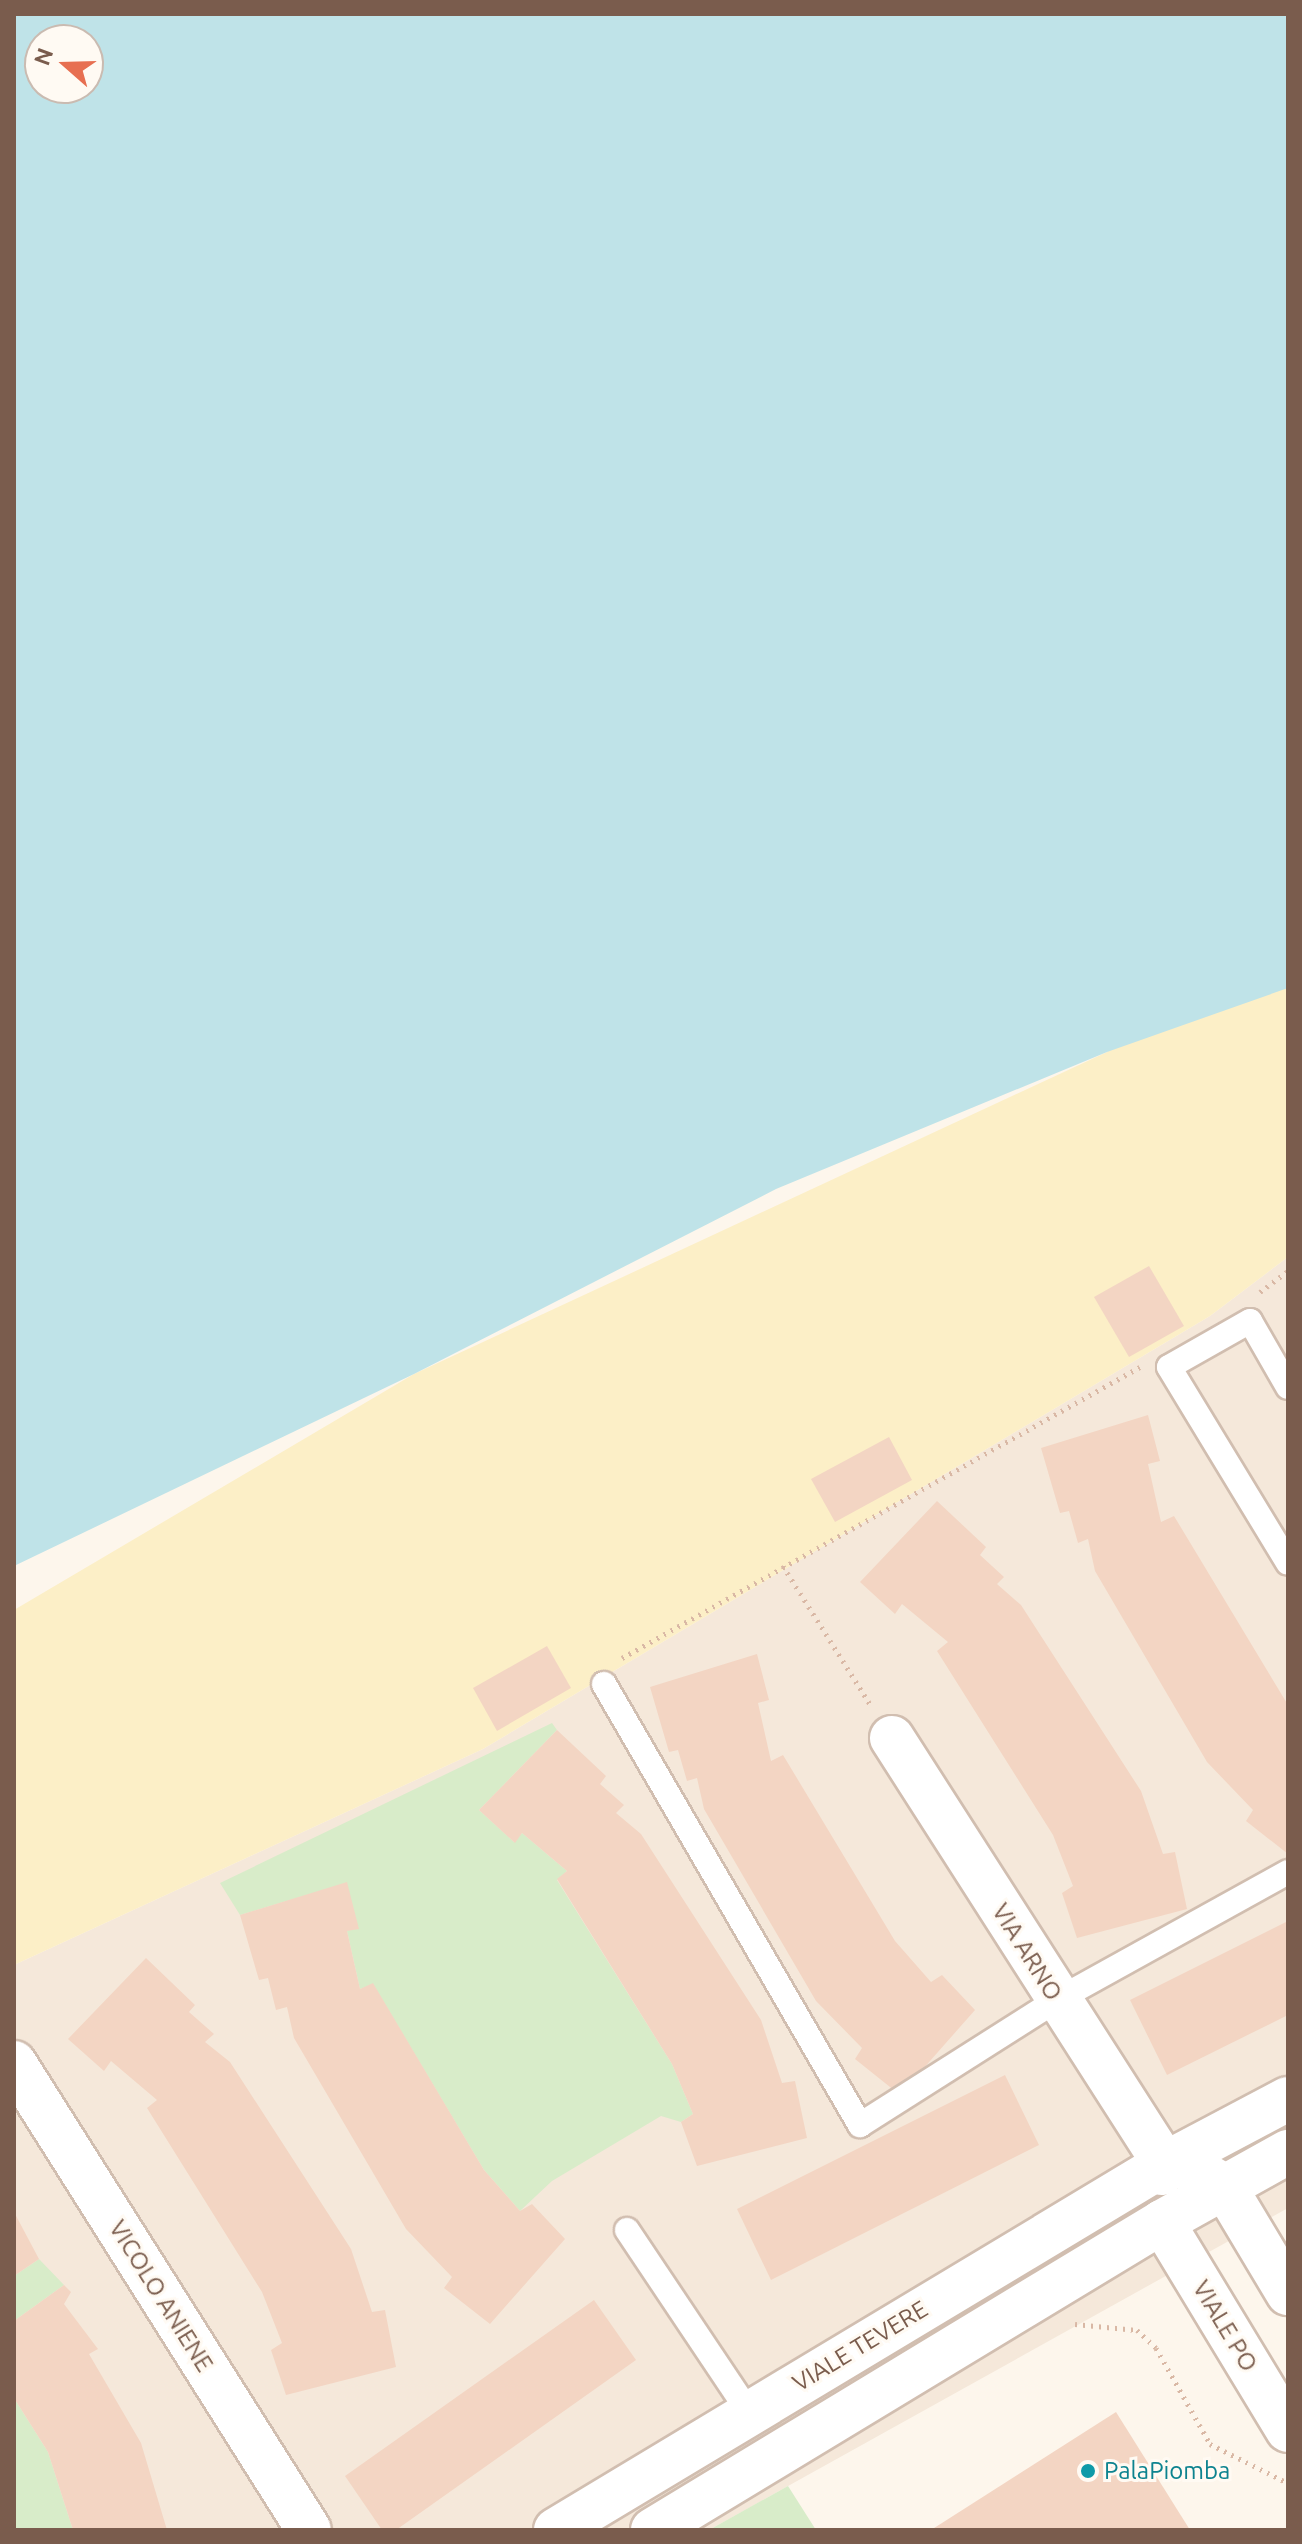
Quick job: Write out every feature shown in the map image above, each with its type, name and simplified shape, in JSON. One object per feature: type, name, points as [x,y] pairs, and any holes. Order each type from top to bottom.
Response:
[{"type":"street","name":"VIA ARNO","points":[[892,1738],[1057,2000],[1165,2164]]},
{"type":"street","name":"VICOLO ANIENE","points":[[14,2063],[309,2530]]},
{"type":"street","name":"VIALE TEVERE","points":[[556,2530],[1165,2164],[1288,2099]]},
{"type":"street","name":"VIALE TEVERE","points":[[653,2530],[1162,2222],[1288,2152]]},
{"type":"street","points":[[1162,2222],[1156,2194],[1165,2164],[1194,2168],[1224,2186],[1288,2293]]},
{"type":"street","name":"VIALE PO","points":[[1162,2222],[1288,2430]]},
{"type":"lane","points":[[1288,1387],[1250,1321],[1169,1367],[1288,1563]]},
{"type":"lane","points":[[607,1674],[860,2125],[1057,2000],[1288,1872]]},
{"type":"lane","points":[[627,2230],[749,2412]]},
{"type":"path","points":[[1250,1300],[1288,1271]]},
{"type":"path","points":[[607,1674],[783,1566],[1144,1365]]},
{"type":"path","points":[[783,1566],[892,1738]]},
{"type":"path","points":[[1137,2330],[1156,2348],[1210,2444],[1288,2483]]},
{"type":"shaded area","points":[[1288,1257],[1288,2208],[709,2530],[14,2530],[14,1965],[483,1749],[1210,1316]]},
{"type":"green space","points":[[552,1723],[557,1730],[479,1810],[514,1842],[522,1833],[567,1871],[557,1880],[672,2064],[693,2114],[681,2122],[661,2116],[552,2181],[520,2211],[484,2170],[373,1984],[360,1989],[347,1931],[347,1883],[240,1915],[220,1883]]},
{"type":"green space","points":[[39,2259],[64,2285],[14,2321],[14,2276]]},
{"type":"green space","points":[[14,2398],[48,2452],[73,2530],[14,2530]]},
{"type":"green space","points":[[788,2486],[816,2530],[709,2530]]},
{"type":"sand","points":[[1288,941],[1288,1257],[1210,1316],[483,1749],[14,1965],[14,1610],[414,1374],[1107,1052],[1176,993]]},
{"type":"water","points":[[14,14],[1288,14],[1288,988],[1107,1052],[776,1189],[414,1374],[14,1566]]},
{"type":"building","points":[[1149,1266],[1184,1326],[1129,1357],[1094,1297]]},
{"type":"building","points":[[1148,1415],[1160,1461],[1148,1464],[1161,1522],[1174,1516],[1288,1705],[1288,1854],[1246,1821],[1253,1810],[1207,1762],[1095,1571],[1088,1539],[1078,1543],[1069,1511],[1060,1513],[1041,1448]]},
{"type":"building","points":[[889,1437],[912,1480],[835,1522],[811,1479]]},
{"type":"building","points":[[937,1501],[986,1547],[980,1555],[1004,1577],[997,1584],[1021,1605],[1141,1791],[1163,1854],[1175,1852],[1187,1909],[1077,1938],[1062,1893],[1073,1886],[1053,1835],[937,1651],[948,1642],[902,1604],[895,1614],[860,1582]]},
{"type":"building","points":[[547,1646],[571,1688],[497,1731],[473,1688]]},
{"type":"building","points":[[757,1654],[769,1700],[758,1703],[771,1761],[783,1755],[895,1941],[931,1982],[942,1975],[975,2010],[900,2095],[855,2059],[862,2048],[816,2001],[704,1809],[697,1778],[687,1781],[678,1750],[669,1752],[650,1687]]},
{"type":"building","points":[[557,1730],[606,1776],[600,1784],[624,1805],[616,1813],[641,1834],[761,2020],[782,2083],[795,2081],[807,2138],[697,2166],[681,2122],[693,2114],[672,2064],[557,1879],[567,1871],[522,1833],[515,1843],[479,1810]]},
{"type":"building","points":[[347,1882],[359,1929],[347,1931],[360,1989],[373,1983],[484,2170],[520,2211],[532,2204],[565,2239],[490,2324],[444,2288],[452,2277],[406,2229],[294,2038],[287,2007],[276,2010],[268,1978],[259,1980],[240,1915]]},
{"type":"building","points":[[1288,1921],[1288,2015],[1167,2075],[1130,2000]]},
{"type":"building","points":[[146,1958],[195,2005],[189,2012],[214,2034],[205,2042],[230,2062],[351,2249],[372,2312],[385,2310],[396,2367],[286,2395],[271,2350],[282,2343],[262,2292],[147,2108],[157,2100],[111,2061],[104,2071],[68,2039]]},
{"type":"building","points":[[1005,2075],[1039,2145],[771,2280],[737,2209]]},
{"type":"building","points":[[14,2212],[39,2259],[14,2276]]},
{"type":"building","points":[[64,2285],[71,2292],[64,2304],[98,2349],[89,2354],[141,2443],[167,2530],[73,2530],[48,2452],[14,2398],[14,2321]]},
{"type":"building","points":[[594,2300],[636,2360],[396,2530],[382,2530],[345,2476]]},
{"type":"building","name":"PalaPiomba","points":[[1116,2412],[1190,2530],[931,2530]]},
{"type":"place","name":"PalaPiomba","points":[[1088,2471]]}]
